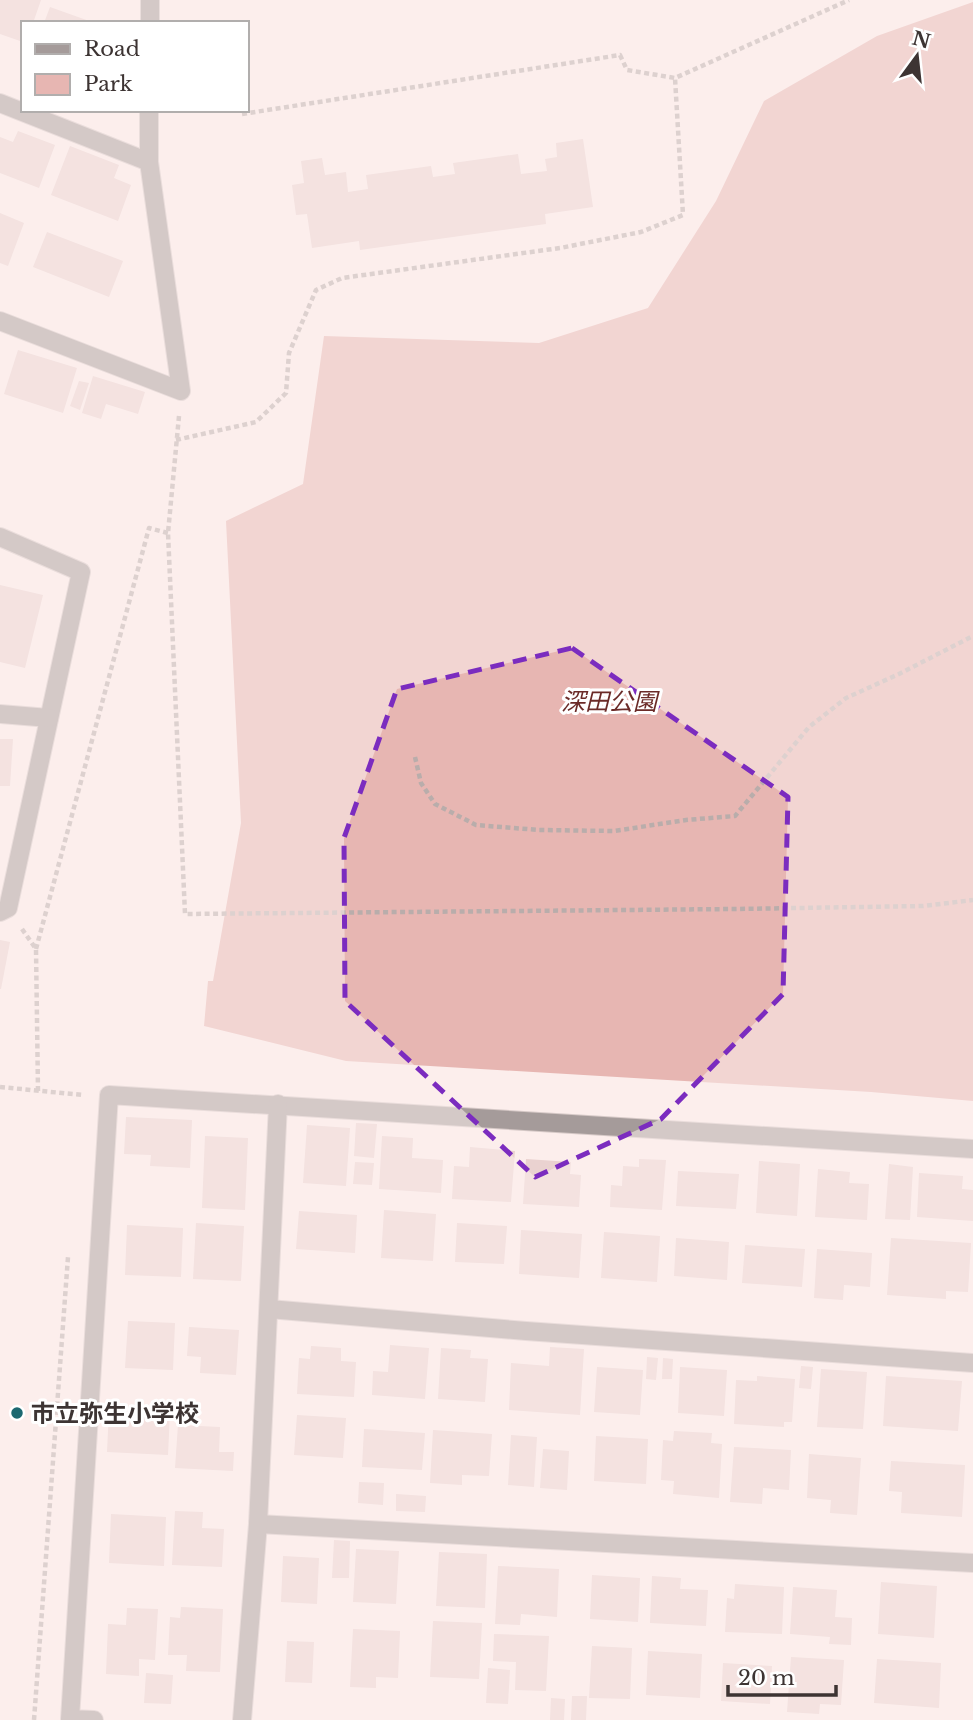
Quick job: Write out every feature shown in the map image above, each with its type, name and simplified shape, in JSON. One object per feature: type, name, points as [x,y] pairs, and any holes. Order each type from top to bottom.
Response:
[{"type":"street","points":[[149,0],[149,21]]},
{"type":"street","points":[[0,103],[21,111]]},
{"type":"street","points":[[23,112],[149,162]]},
{"type":"street","points":[[0,321],[181,391],[149,162],[149,112]]},
{"type":"street","points":[[0,537],[81,572],[4,910]]},
{"type":"street","points":[[0,714],[49,719]]},
{"type":"street","points":[[94,1720],[71,1719],[109,1095],[973,1149]]},
{"type":"street","points":[[242,1720],[258,1524],[278,1104]]},
{"type":"street","points":[[269,1309],[526,1331],[973,1363]]},
{"type":"street","points":[[258,1524],[973,1563]]},
{"type":"path","points":[[242,114],[620,55],[627,70],[675,78],[849,0]]},
{"type":"path","points":[[176,440],[256,422],[286,393],[289,352],[316,290],[342,278],[560,248],[640,232],[683,215],[675,78]]},
{"type":"path","points":[[181,391],[168,533],[186,914],[923,906],[973,900]]},
{"type":"path","points":[[38,1091],[36,949],[149,528],[168,533]]},
{"type":"path","points":[[415,757],[421,783],[435,804],[476,825],[539,830],[614,831],[686,820],[735,817],[809,727],[846,698],[973,636]]},
{"type":"path","points":[[4,910],[36,949]]},
{"type":"path","points":[[0,1087],[109,1095]]},
{"type":"path","points":[[34,1720],[69,1248]]},
{"type":"highlighted area","points":[[572,648],[788,797],[783,994],[661,1119],[535,1177],[345,1001],[344,838],[397,689]]},
{"type":"green space","name":"深田公園","points":[[973,2],[973,1101],[871,1092],[346,1061],[204,1026],[208,981],[213,981],[241,823],[226,521],[303,484],[324,336],[539,343],[648,308],[716,201],[764,101],[877,36]]},
{"type":"building","points":[[0,0],[41,0],[34,21],[21,21],[21,41],[0,34]]},
{"type":"building","points":[[50,7],[89,21],[45,21]]},
{"type":"building","points":[[18,131],[55,145],[39,188],[0,173],[0,137],[13,142]]},
{"type":"building","points":[[583,139],[593,207],[545,214],[546,224],[360,250],[359,241],[312,248],[307,214],[296,215],[292,185],[304,183],[301,161],[322,158],[325,175],[346,172],[348,192],[368,189],[366,175],[431,166],[433,177],[455,174],[453,163],[518,154],[521,174],[547,171],[545,159],[557,157],[556,143]]},
{"type":"building","points":[[70,146],[119,165],[114,178],[131,185],[118,221],[51,195]]},
{"type":"building","points":[[0,213],[24,223],[8,266],[0,263]]},
{"type":"building","points":[[47,232],[123,261],[109,297],[33,267]]},
{"type":"building","points":[[18,350],[77,368],[63,413],[4,394]]},
{"type":"building","points":[[93,376],[145,392],[138,414],[106,404],[101,419],[82,413]]},
{"type":"building","points":[[79,381],[89,383],[80,410],[70,406]]},
{"type":"building","points":[[0,585],[43,595],[25,668],[0,662]]},
{"type":"building","points":[[0,739],[13,739],[10,786],[0,786]]},
{"type":"building","points":[[0,940],[10,942],[1,989],[0,989]]},
{"type":"building","points":[[126,1117],[192,1120],[190,1168],[150,1166],[151,1155],[124,1154]]},
{"type":"building","points":[[356,1123],[377,1124],[374,1158],[354,1156]]},
{"type":"building","points":[[307,1125],[350,1128],[346,1186],[303,1183]]},
{"type":"building","points":[[205,1136],[248,1138],[245,1210],[202,1208]]},
{"type":"building","points":[[382,1136],[413,1138],[412,1158],[443,1160],[441,1193],[379,1189]]},
{"type":"building","points":[[470,1147],[515,1151],[511,1202],[452,1199],[454,1166],[469,1167]]},
{"type":"building","points":[[526,1159],[571,1162],[570,1174],[581,1175],[579,1207],[523,1204]]},
{"type":"building","points":[[639,1159],[666,1160],[662,1210],[610,1207],[611,1185],[622,1186],[623,1166],[639,1167]]},
{"type":"building","points":[[759,1161],[800,1164],[797,1216],[756,1213]]},
{"type":"building","points":[[355,1162],[374,1163],[372,1185],[353,1184]]},
{"type":"building","points":[[889,1164],[913,1167],[910,1220],[885,1219]]},
{"type":"building","points":[[818,1169],[850,1172],[849,1183],[869,1184],[867,1220],[815,1217]]},
{"type":"building","points":[[678,1171],[739,1174],[736,1209],[676,1206]]},
{"type":"building","points":[[919,1173],[963,1176],[962,1189],[973,1190],[973,1221],[917,1217]]},
{"type":"building","points":[[384,1210],[436,1214],[433,1261],[381,1258]]},
{"type":"building","points":[[299,1211],[357,1215],[355,1253],[296,1249]]},
{"type":"building","points":[[196,1223],[244,1226],[241,1281],[193,1279]]},
{"type":"building","points":[[457,1223],[507,1226],[504,1264],[455,1262]]},
{"type":"building","points":[[127,1225],[183,1228],[181,1277],[125,1275]]},
{"type":"building","points":[[521,1230],[582,1234],[579,1278],[519,1274]]},
{"type":"building","points":[[604,1232],[660,1236],[657,1282],[601,1278]]},
{"type":"building","points":[[676,1238],[729,1242],[727,1280],[674,1276]]},
{"type":"building","points":[[891,1238],[971,1243],[968,1292],[946,1291],[946,1299],[887,1295]]},
{"type":"building","points":[[745,1245],[805,1249],[802,1287],[742,1283]]},
{"type":"building","points":[[817,1249],[872,1253],[870,1287],[844,1285],[843,1300],[814,1298]]},
{"type":"building","points":[[128,1321],[175,1323],[173,1370],[125,1368]]},
{"type":"building","points":[[189,1327],[239,1330],[236,1375],[200,1373],[201,1357],[187,1356]]},
{"type":"building","points":[[390,1345],[429,1348],[425,1399],[372,1395],[373,1371],[388,1372]]},
{"type":"building","points":[[311,1346],[341,1348],[341,1361],[356,1362],[354,1397],[297,1394],[299,1358],[310,1359]]},
{"type":"building","points":[[550,1347],[584,1349],[580,1415],[509,1410],[511,1363],[549,1366]]},
{"type":"building","points":[[441,1348],[471,1350],[470,1358],[488,1359],[485,1402],[438,1399]]},
{"type":"building","points":[[647,1357],[658,1358],[656,1380],[646,1379]]},
{"type":"building","points":[[663,1358],[673,1359],[672,1379],[662,1379]]},
{"type":"building","points":[[801,1366],[813,1367],[811,1389],[799,1388]]},
{"type":"building","points":[[597,1367],[643,1370],[640,1415],[594,1412]]},
{"type":"building","points":[[680,1367],[727,1370],[724,1416],[678,1413]]},
{"type":"building","points":[[821,1369],[867,1372],[863,1429],[817,1427]]},
{"type":"building","points":[[757,1376],[795,1379],[792,1422],[784,1422],[784,1427],[734,1424],[736,1380],[757,1381]]},
{"type":"building","points":[[886,1376],[962,1381],[958,1431],[883,1426]]},
{"type":"building","points":[[109,1410],[170,1413],[168,1455],[107,1452]]},
{"type":"building","points":[[297,1415],[346,1418],[343,1458],[294,1455]]},
{"type":"building","points":[[178,1425],[220,1427],[219,1452],[234,1452],[233,1471],[175,1468]]},
{"type":"building","points":[[364,1429],[425,1433],[422,1470],[362,1467]]},
{"type":"building","points":[[433,1430],[492,1434],[489,1476],[462,1475],[462,1485],[430,1483]]},
{"type":"building","points":[[674,1431],[712,1433],[711,1443],[722,1444],[719,1498],[673,1494],[674,1481],[661,1480],[663,1440],[673,1441]]},
{"type":"building","points":[[511,1435],[537,1437],[534,1487],[508,1485]]},
{"type":"building","points":[[596,1436],[648,1439],[646,1484],[594,1481]]},
{"type":"building","points":[[734,1447],[791,1450],[789,1490],[763,1488],[762,1504],[730,1502]]},
{"type":"building","points":[[543,1449],[569,1451],[567,1490],[540,1488]]},
{"type":"building","points":[[809,1454],[861,1458],[857,1515],[830,1513],[831,1500],[807,1498]]},
{"type":"building","points":[[891,1461],[965,1465],[962,1517],[901,1513],[902,1492],[889,1491]]},
{"type":"building","points":[[359,1482],[384,1483],[383,1505],[358,1503]]},
{"type":"building","points":[[396,1494],[426,1496],[425,1512],[396,1511]]},
{"type":"building","points":[[175,1511],[203,1512],[202,1528],[224,1529],[222,1567],[172,1565]]},
{"type":"building","points":[[111,1514],[166,1517],[164,1566],[109,1563]]},
{"type":"building","points":[[334,1540],[350,1541],[349,1578],[332,1578]]},
{"type":"building","points":[[356,1549],[399,1551],[396,1604],[353,1602]]},
{"type":"building","points":[[439,1552],[487,1554],[485,1608],[436,1606]]},
{"type":"building","points":[[283,1556],[319,1558],[317,1604],[281,1602]]},
{"type":"building","points":[[498,1566],[559,1569],[557,1617],[521,1614],[520,1625],[495,1624]]},
{"type":"building","points":[[592,1575],[640,1578],[638,1622],[590,1619]]},
{"type":"building","points":[[652,1576],[681,1578],[680,1589],[708,1590],[706,1626],[650,1623]]},
{"type":"building","points":[[881,1582],[937,1586],[934,1638],[878,1634]]},
{"type":"building","points":[[735,1584],[784,1587],[782,1634],[725,1632],[727,1598],[734,1599]]},
{"type":"building","points":[[793,1587],[837,1590],[835,1617],[852,1618],[851,1645],[829,1644],[830,1637],[790,1634]]},
{"type":"building","points":[[181,1607],[223,1609],[220,1672],[186,1671],[187,1655],[168,1655],[170,1617],[180,1618]]},
{"type":"building","points":[[127,1608],[158,1609],[155,1660],[139,1659],[139,1676],[106,1674],[108,1624],[126,1625]]},
{"type":"building","points":[[433,1621],[482,1623],[479,1679],[430,1677]]},
{"type":"building","points":[[353,1629],[400,1631],[398,1678],[376,1677],[376,1688],[350,1687]]},
{"type":"building","points":[[494,1634],[549,1636],[546,1691],[515,1690],[516,1662],[493,1661]]},
{"type":"building","points":[[287,1641],[314,1642],[312,1683],[285,1682]]},
{"type":"building","points":[[592,1646],[632,1648],[630,1699],[589,1698]]},
{"type":"building","points":[[648,1651],[702,1654],[700,1698],[646,1695]]},
{"type":"building","points":[[791,1657],[844,1660],[841,1705],[820,1704],[819,1714],[787,1712]]},
{"type":"building","points":[[877,1659],[941,1663],[939,1708],[874,1703]]},
{"type":"building","points":[[723,1663],[772,1666],[770,1704],[721,1701]]},
{"type":"building","points":[[488,1668],[510,1670],[508,1704],[486,1703]]},
{"type":"building","points":[[146,1673],[173,1675],[171,1704],[144,1703]]},
{"type":"building","points":[[572,1696],[587,1696],[586,1720],[571,1720]]},
{"type":"building","points":[[551,1698],[565,1699],[564,1720],[550,1720]]},
{"type":"place","name":"市立弥生小学校","points":[[17,1413]]}]
